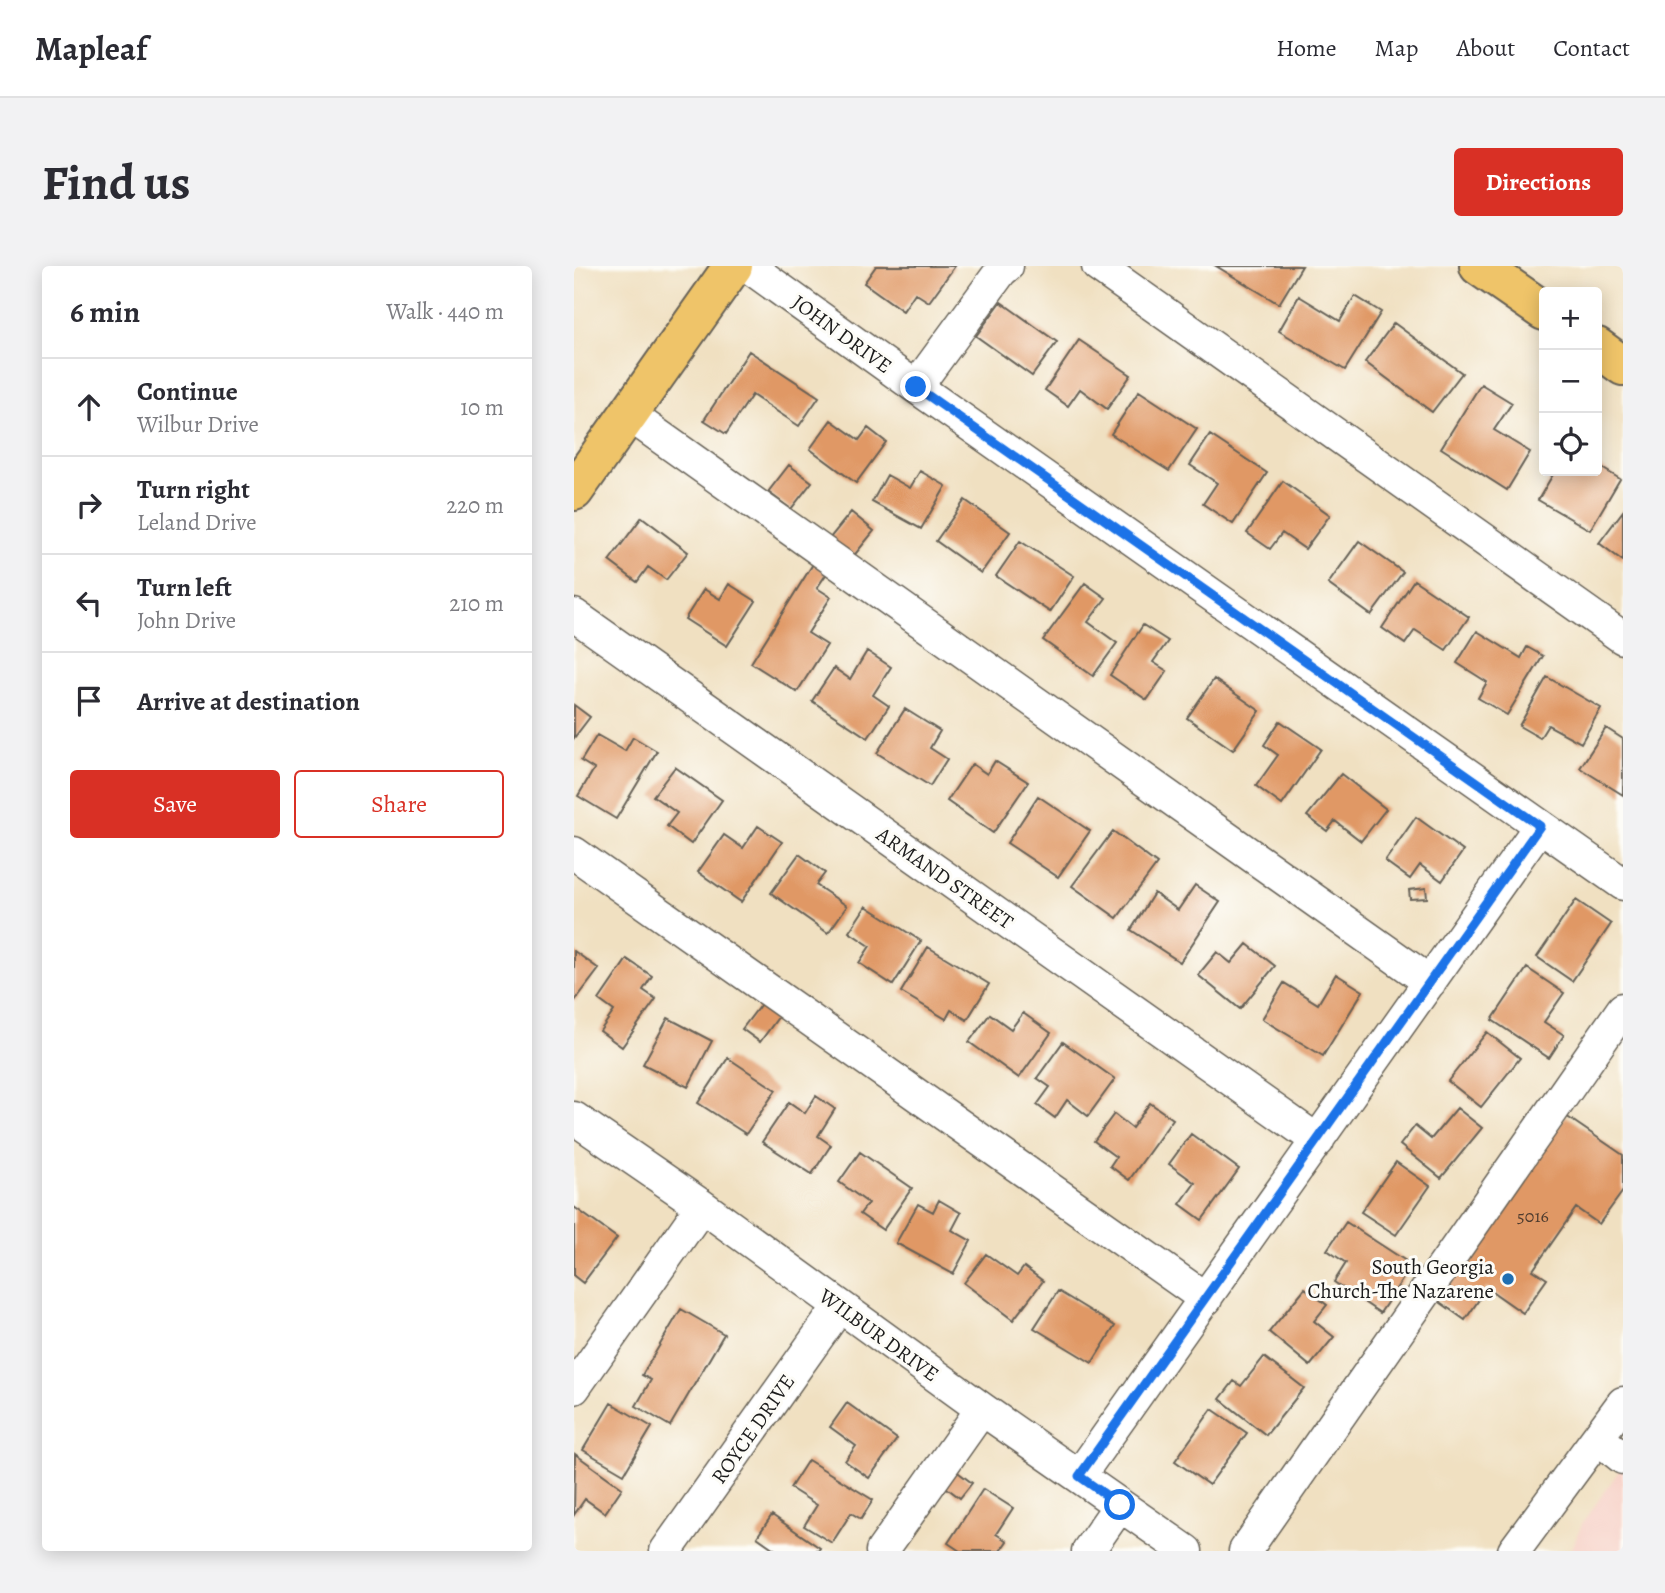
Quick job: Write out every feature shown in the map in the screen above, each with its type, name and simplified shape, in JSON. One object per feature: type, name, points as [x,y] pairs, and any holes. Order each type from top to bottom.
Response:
[{"type":"main road","points":[[579,474],[628,414],[733,266]]},
{"type":"main road","points":[[1479,266],[1539,308]]},
{"type":"main road","points":[[1600,350],[1623,366]]},
{"type":"street","name":"JOHN DRIVE","points":[[748,266],[1623,884]]},
{"type":"street","points":[[916,387],[1007,266]]},
{"type":"street","points":[[1098,266],[1623,638]]},
{"type":"street","points":[[628,414],[1430,982]]},
{"type":"street","name":"ARMAND STREET","points":[[574,615],[1318,1141]]},
{"type":"street","points":[[1079,1476],[1540,826]]},
{"type":"street","points":[[574,853],[1206,1299]]},
{"type":"street","points":[[1245,1551],[1623,1009]]},
{"type":"street","name":"WILBUR DRIVE","points":[[574,1118],[1186,1551]]},
{"type":"street","points":[[574,1388],[702,1206]]},
{"type":"street","name":"ROYCE DRIVE","points":[[666,1551],[839,1307]]},
{"type":"street","points":[[1514,1551],[1623,1403]]},
{"type":"street","points":[[882,1551],[982,1409]]},
{"type":"street","points":[[1598,1438],[1623,1458]]},
{"type":"street","points":[[1088,1551],[1120,1505]]},
{"type":"street","points":[[1534,1551],[1537,1518]]},
{"type":"shaded area","points":[[1623,1465],[1623,1551],[1571,1551],[1582,1524]]},
{"type":"building","points":[[876,266],[955,266],[929,302],[915,293],[903,311],[864,283]]},
{"type":"building","points":[[1216,266],[1302,266],[1279,304]]},
{"type":"building","points":[[1299,296],[1340,321],[1355,296],[1381,312],[1345,370],[1279,331]]},
{"type":"building","points":[[1001,302],[1057,342],[1032,376],[976,336]]},
{"type":"building","points":[[1394,323],[1462,373],[1432,412],[1365,362]]},
{"type":"building","points":[[1079,340],[1131,375],[1107,409],[1080,389],[1068,406],[1045,390]]},
{"type":"building","points":[[749,351],[819,397],[799,426],[752,395],[726,434],[704,420]]},
{"type":"building","points":[[1481,384],[1512,403],[1494,430],[1530,452],[1507,490],[1441,448]]},
{"type":"building","points":[[1139,391],[1197,429],[1169,471],[1111,434]]},
{"type":"building","points":[[831,420],[859,440],[868,428],[886,442],[856,483],[810,449]]},
{"type":"building","points":[[1210,435],[1267,473],[1233,524],[1203,504],[1217,483],[1190,465]]},
{"type":"building","points":[[789,465],[812,482],[791,509],[768,492]]},
{"type":"building","points":[[1602,468],[1620,479],[1590,530],[1538,500],[1552,476],[1602,476]]},
{"type":"building","points":[[920,471],[946,486],[921,529],[872,502],[887,475],[910,488]]},
{"type":"building","points":[[1283,481],[1330,515],[1305,549],[1282,533],[1270,549],[1247,533]]},
{"type":"building","points":[[965,500],[1010,532],[981,573],[936,541]]},
{"type":"building","points":[[1623,511],[1623,561],[1599,543]]},
{"type":"building","points":[[851,512],[874,531],[852,558],[829,539]]},
{"type":"building","points":[[642,517],[688,552],[666,580],[648,567],[637,582],[609,561]]},
{"type":"building","points":[[1020,541],[1074,576],[1050,612],[996,576]]},
{"type":"building","points":[[1359,541],[1403,572],[1371,615],[1328,584]]},
{"type":"building","points":[[813,564],[827,573],[817,588],[831,597],[808,633],[827,645],[797,692],[751,663]]},
{"type":"building","points":[[1414,580],[1469,617],[1446,650],[1415,630],[1405,644],[1382,628]]},
{"type":"building","points":[[1085,583],[1106,598],[1088,622],[1117,643],[1093,676],[1043,640]]},
{"type":"building","points":[[729,584],[756,601],[727,646],[685,619],[704,589],[720,599]]},
{"type":"building","points":[[1143,625],[1168,641],[1153,662],[1167,671],[1147,700],[1110,675]]},
{"type":"building","points":[[1477,631],[1521,658],[1527,647],[1543,656],[1507,715],[1478,698],[1487,682],[1457,663]]},
{"type":"building","points":[[867,651],[891,667],[873,695],[889,706],[868,738],[812,701],[834,668],[850,679]]},
{"type":"building","points":[[1547,677],[1601,708],[1581,743],[1548,725],[1540,738],[1519,726]]},
{"type":"building","points":[[1214,679],[1260,711],[1233,750],[1187,718]]},
{"type":"building","points":[[574,705],[590,717],[574,738]]},
{"type":"building","points":[[905,709],[940,731],[930,748],[947,759],[930,786],[877,753]]},
{"type":"building","points":[[1280,721],[1321,749],[1282,805],[1256,786],[1278,755],[1264,745]]},
{"type":"building","points":[[1606,728],[1623,739],[1623,795],[1580,768]]},
{"type":"building","points":[[597,735],[625,751],[633,737],[657,751],[616,819],[578,796],[594,769],[581,761]]},
{"type":"building","points":[[995,761],[1028,782],[993,833],[947,801],[972,764],[987,774]]},
{"type":"building","points":[[675,767],[722,800],[691,844],[667,826],[677,813],[653,796]]},
{"type":"building","points":[[1341,774],[1386,809],[1361,841],[1335,821],[1327,831],[1307,816]]},
{"type":"building","points":[[1038,796],[1090,831],[1058,877],[1007,843]]},
{"type":"building","points":[[1416,817],[1463,851],[1442,881],[1420,865],[1410,879],[1385,861]]},
{"type":"building","points":[[758,826],[782,842],[741,902],[698,872],[724,835],[743,848]]},
{"type":"building","points":[[1113,831],[1157,864],[1117,918],[1072,886]]},
{"type":"building","points":[[799,854],[825,873],[816,885],[847,906],[828,933],[771,893]]},
{"type":"building","points":[[1195,885],[1220,902],[1180,962],[1131,930],[1154,893],[1178,910]]},
{"type":"building","points":[[1426,888],[1427,898],[1410,899],[1409,890]]},
{"type":"building","points":[[1576,900],[1611,924],[1572,981],[1537,957]]},
{"type":"building","points":[[866,906],[921,941],[893,985],[859,963],[870,946],[849,932]]},
{"type":"building","points":[[1247,944],[1275,966],[1240,1009],[1198,975],[1217,952],[1231,963]]},
{"type":"building","points":[[928,947],[989,984],[967,1020],[951,1010],[946,1019],[901,992]]},
{"type":"building","points":[[574,951],[599,969],[574,1002]]},
{"type":"building","points":[[627,959],[652,976],[643,990],[656,999],[622,1047],[600,1031],[614,1011],[599,1000]]},
{"type":"building","points":[[1527,968],[1564,993],[1544,1022],[1564,1035],[1549,1058],[1492,1020]]},
{"type":"building","points":[[1336,974],[1363,991],[1323,1056],[1262,1019],[1284,983],[1318,1004]]},
{"type":"building","points":[[761,1004],[779,1016],[760,1042],[742,1029]]},
{"type":"building","points":[[1023,1013],[1051,1033],[1019,1078],[969,1042],[990,1014],[1011,1029]]},
{"type":"building","points":[[668,1018],[712,1041],[688,1087],[643,1064]]},
{"type":"building","points":[[1487,1032],[1520,1058],[1481,1107],[1448,1081]]},
{"type":"building","points":[[1063,1042],[1115,1079],[1088,1116],[1067,1100],[1055,1118],[1037,1105],[1050,1087],[1037,1078]]},
{"type":"building","points":[[728,1058],[776,1090],[746,1134],[698,1103]]},
{"type":"building","points":[[816,1096],[835,1109],[818,1136],[831,1145],[812,1174],[762,1142],[789,1102],[805,1113]]},
{"type":"building","points":[[1150,1103],[1173,1119],[1129,1180],[1110,1166],[1116,1157],[1094,1141],[1114,1114],[1132,1128]]},
{"type":"building","points":[[1457,1108],[1482,1128],[1441,1178],[1400,1145],[1415,1126],[1431,1139]]},
{"type":"building","points":[[1566,1116],[1623,1155],[1623,1191],[1599,1224],[1576,1208],[1533,1270],[1547,1279],[1523,1313],[1487,1288],[1465,1320],[1437,1300]]},
{"type":"building","points":[[1191,1134],[1239,1169],[1202,1220],[1180,1204],[1195,1183],[1169,1164]]},
{"type":"building","points":[[860,1152],[912,1188],[883,1230],[860,1214],[868,1203],[839,1182]]},
{"type":"building","points":[[1396,1162],[1430,1186],[1396,1235],[1361,1212]]},
{"type":"building","points":[[939,1200],[961,1213],[952,1230],[971,1241],[953,1274],[896,1243],[918,1204],[933,1212]]},
{"type":"building","points":[[574,1207],[617,1238],[583,1283],[574,1276]]},
{"type":"building","points":[[1346,1222],[1412,1265],[1380,1313],[1334,1282],[1346,1263],[1327,1250]]},
{"type":"building","points":[[986,1254],[1017,1276],[1024,1267],[1043,1281],[1013,1320],[964,1283]]},
{"type":"building","points":[[1305,1288],[1327,1305],[1314,1321],[1334,1337],[1310,1366],[1269,1332]]},
{"type":"building","points":[[1058,1291],[1115,1326],[1092,1363],[1034,1328]]},
{"type":"building","points":[[681,1309],[724,1334],[670,1426],[636,1406],[651,1380],[642,1375]]},
{"type":"building","points":[[1264,1357],[1304,1388],[1266,1435],[1220,1399],[1234,1381],[1241,1386]]},
{"type":"building","points":[[611,1403],[652,1427],[624,1474],[583,1450]]},
{"type":"building","points":[[847,1403],[897,1439],[869,1478],[845,1461],[856,1446],[830,1427]]},
{"type":"building","points":[[1212,1409],[1247,1433],[1209,1485],[1175,1461]]},
{"type":"building","points":[[575,1454],[622,1488],[605,1513],[585,1499],[574,1515]]},
{"type":"building","points":[[808,1460],[873,1500],[861,1519],[851,1513],[832,1543],[804,1526],[817,1505],[790,1488]]},
{"type":"building","points":[[955,1470],[972,1483],[960,1498],[943,1485]]},
{"type":"building","points":[[983,1489],[1013,1508],[996,1534],[1007,1541],[1000,1551],[960,1551],[948,1543]]},
{"type":"building","points":[[772,1515],[820,1548],[818,1551],[777,1551],[757,1537]]},
{"type":"place","name":"South Georgia Church-The Nazarene","points":[[1508,1279]]},
{"type":"route","points":[[916,387],[1540,826],[1079,1476],[1120,1505]]}]
